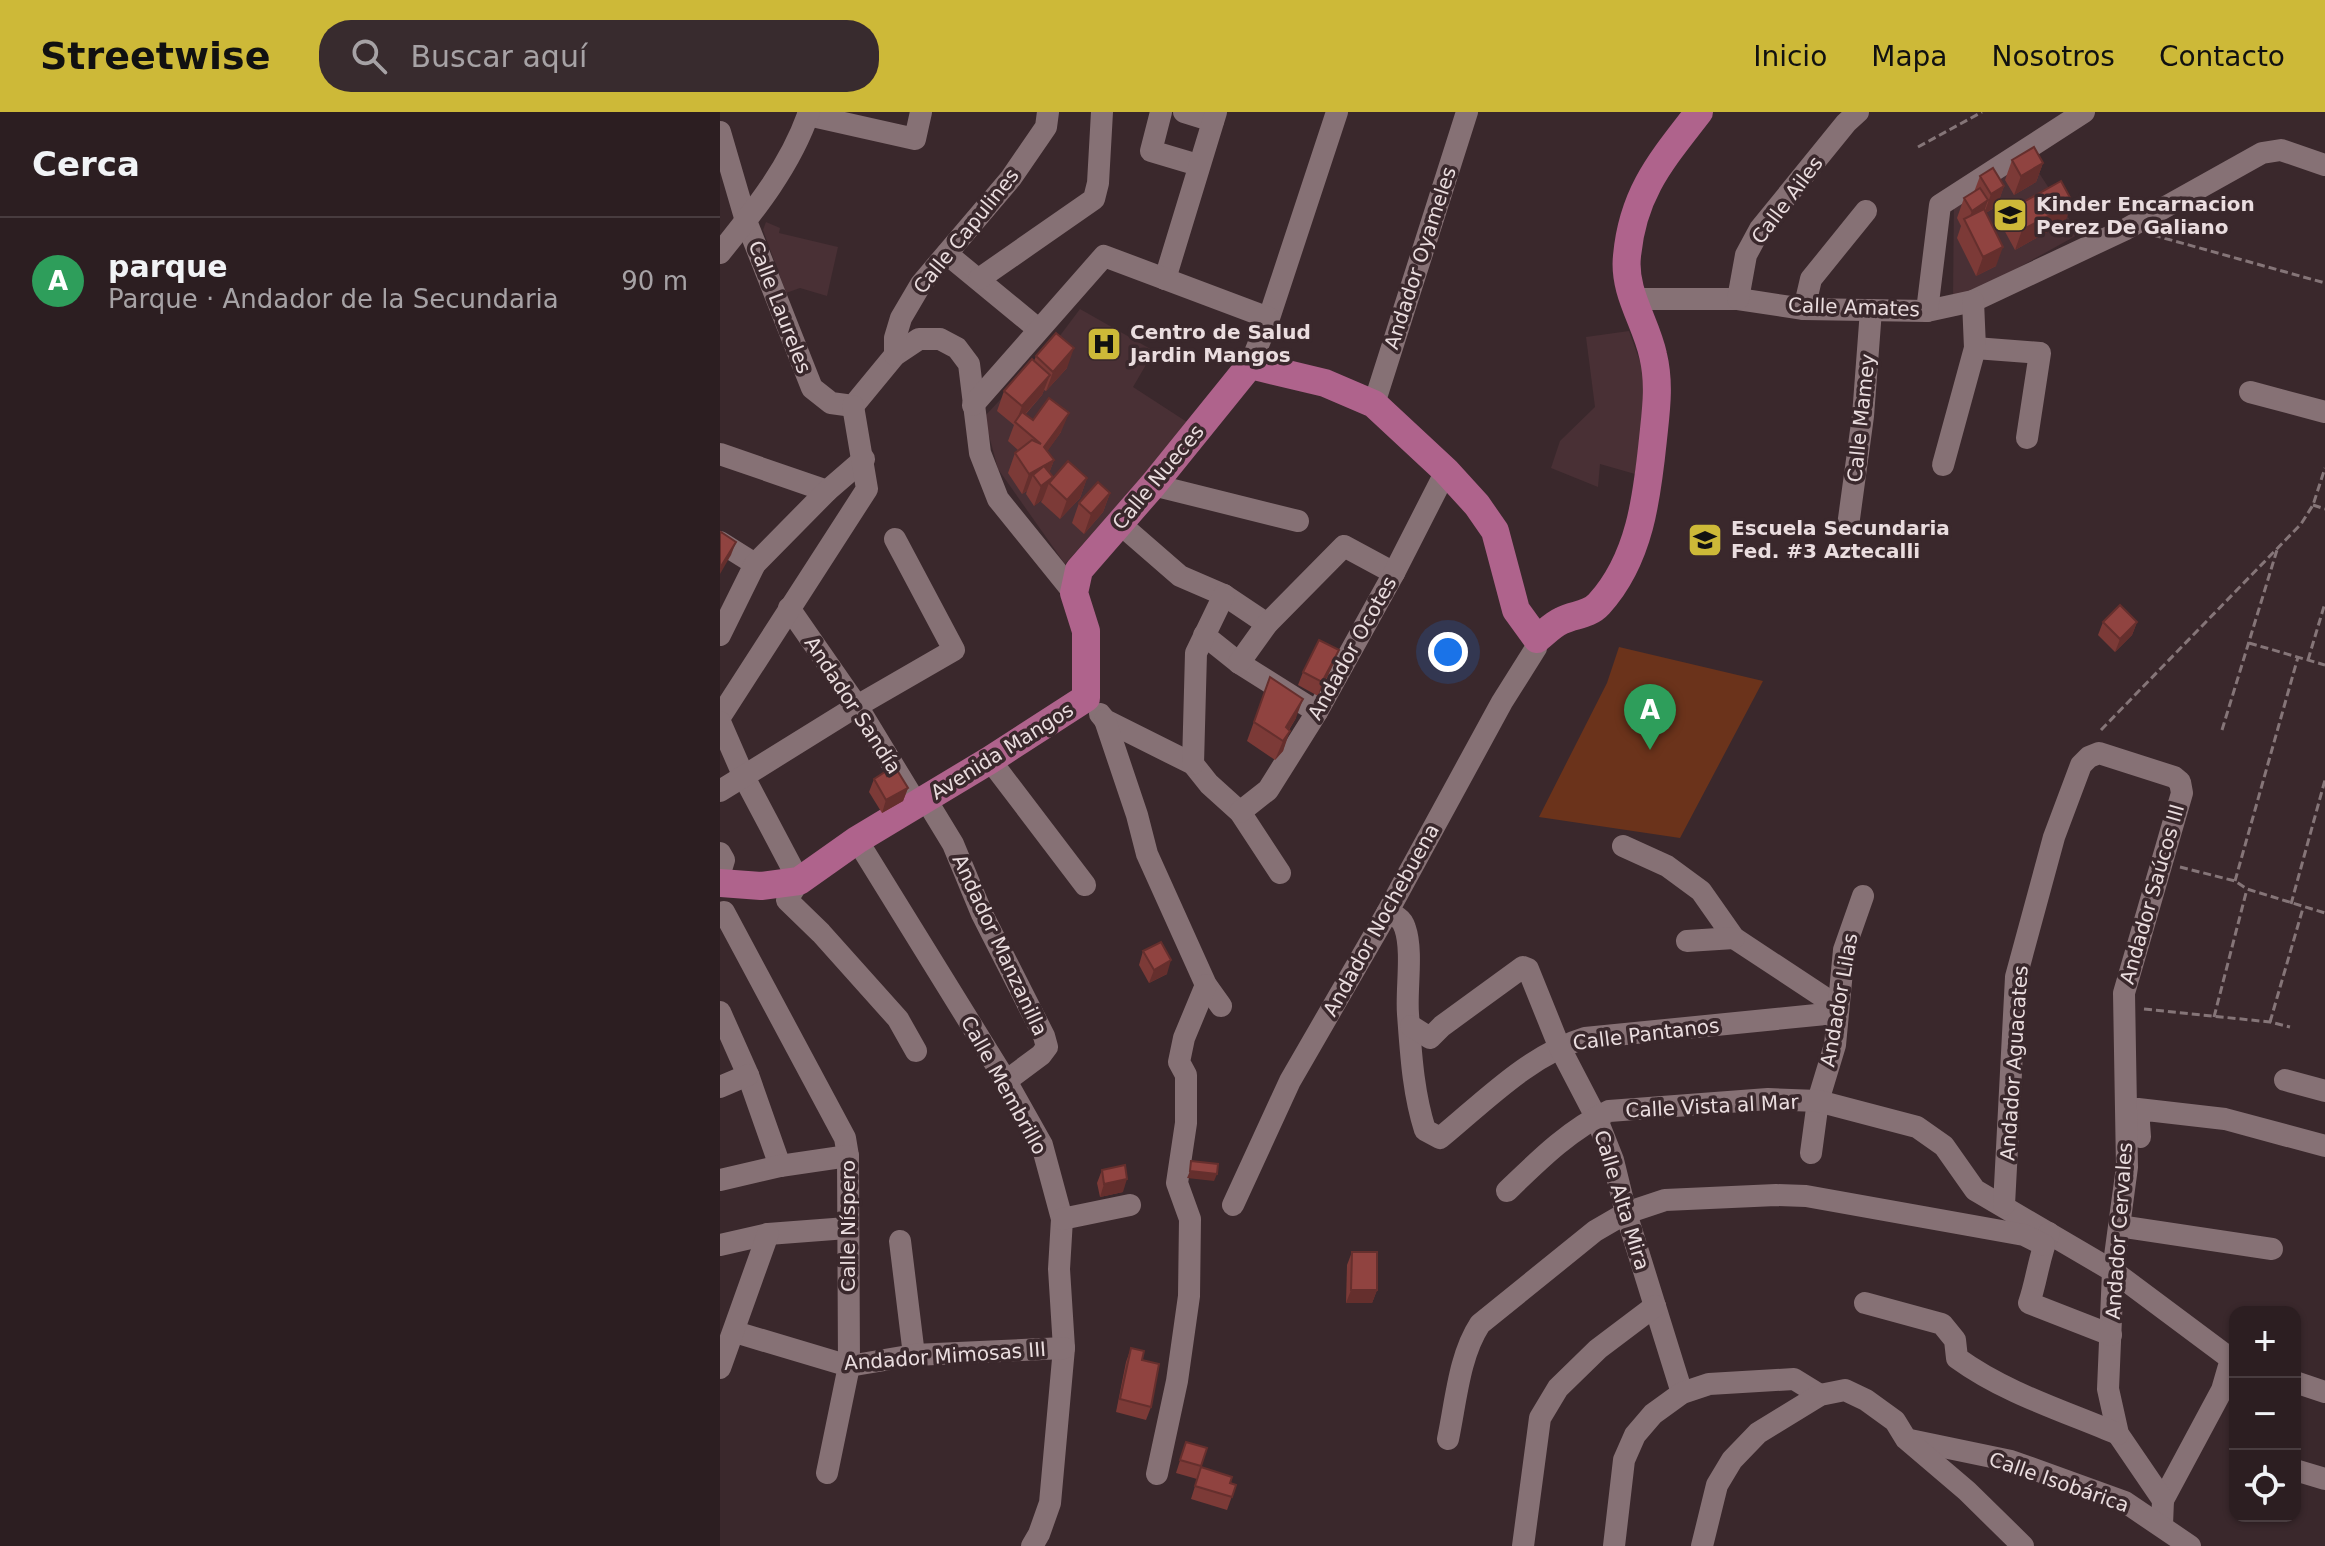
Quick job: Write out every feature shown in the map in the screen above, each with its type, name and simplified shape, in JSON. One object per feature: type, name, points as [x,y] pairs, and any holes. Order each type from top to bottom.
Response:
[{"type":"main road","points":[[1250,365],[1325,383],[1374,404],[1446,471],[1477,505],[1495,531],[1516,610],[1537,639],[1561,620],[1579,617],[1597,606],[1617,580],[1634,545],[1647,499],[1659,386],[1653,352],[1632,299],[1626,259],[1635,214],[1653,171],[1699,112]]},
{"type":"main road","name":"Calle Nueces","points":[[1074,593],[1079,570],[1250,365]]},
{"type":"main road","name":"Avenida Mangos","points":[[720,883],[761,886],[799,881],[857,840],[1086,698],[1086,631],[1074,593]]},
{"type":"street","points":[[720,253],[788,161],[809,114],[915,139],[921,112]]},
{"type":"street","name":"Calle Capulines","points":[[895,355],[895,338],[901,318],[921,284],[1011,178],[1046,127],[1048,112]]},
{"type":"street","points":[[979,279],[1094,199],[1098,183],[1102,112]]},
{"type":"street","points":[[1161,112],[1151,151],[1198,165]]},
{"type":"street","points":[[1165,279],[1214,116],[1184,112]]},
{"type":"street","points":[[1250,365],[1269,318],[1337,112]]},
{"type":"street","name":"Andador Oyameles","points":[[1374,404],[1467,112]]},
{"type":"street","name":"Calle Ailes","points":[[1738,299],[1746,255],[1760,229],[1858,112]]},
{"type":"street","points":[[1927,311],[1940,205],[2084,112]]},
{"type":"street","name":"Calle Laureles","points":[[720,132],[746,221],[812,388],[831,403],[853,406]]},
{"type":"street","name":"Calle Amates","points":[[1632,299],[1738,299],[1804,309],[1927,311],[1973,301],[2126,229],[2262,153],[2281,150],[2325,165]]},
{"type":"street","points":[[1804,309],[1811,279],[1866,211]]},
{"type":"street","points":[[947,254],[1038,329]]},
{"type":"street","points":[[973,405],[1104,256],[1269,318]]},
{"type":"street","points":[[1943,465],[1975,348],[1973,301]]},
{"type":"street","name":"Calle Mamey","points":[[1848,526],[1863,416],[1871,310]]},
{"type":"street","points":[[916,1051],[898,1019],[787,900],[799,881],[744,777],[720,719],[867,489],[853,406],[895,355],[919,339],[940,339],[957,348],[969,364],[973,405]]},
{"type":"street","points":[[1975,348],[2040,353],[2027,438]]},
{"type":"street","points":[[2250,392],[2325,412]]},
{"type":"street","name":"Avenida Mangos","points":[[973,405],[980,453],[998,499],[1074,593]]},
{"type":"street","points":[[720,454],[827,491]]},
{"type":"street","points":[[721,632],[755,564],[827,491],[864,459]]},
{"type":"street","name":"Andador Ocotes","points":[[1240,812],[1268,790],[1317,712],[1446,471]]},
{"type":"street","points":[[1153,485],[1298,521]]},
{"type":"street","points":[[1119,523],[1180,576],[1224,595],[1267,624]]},
{"type":"street","points":[[720,791],[954,650],[895,539]]},
{"type":"street","points":[[720,542],[755,564]]},
{"type":"street","points":[[1239,663],[1267,624],[1344,546],[1394,573]]},
{"type":"street","points":[[1193,764],[1196,653],[1224,595]]},
{"type":"street","name":"Andador Sandía","points":[[789,608],[921,801]]},
{"type":"street","points":[[1204,635],[1239,663],[1317,712]]},
{"type":"street","name":"Andador Nochebuena","points":[[1233,1205],[1290,1081],[1387,913],[1502,702],[1536,648],[1537,639]]},
{"type":"street","points":[[1086,698],[1105,720],[1147,854],[1206,985],[1221,1006]]},
{"type":"street","points":[[1105,720],[1193,764],[1209,784],[1240,812],[1280,873]]},
{"type":"street","name":"Andador Saúcos III","points":[[2089,757],[2099,753],[2174,777],[2180,782],[2182,793],[2124,993],[2124,1007]]},
{"type":"street","name":"Andador Aguacates","points":[[2004,1205],[2016,977],[2054,837],[2081,765],[2089,757]]},
{"type":"street","points":[[990,760],[1085,885]]},
{"type":"street","name":"Andador Manzanilla","points":[[921,801],[953,844],[982,914],[1044,1036],[1047,1047],[1041,1055],[1006,1081]]},
{"type":"street","name":"Calle Membrillo","points":[[857,840],[1006,1081],[1042,1145],[1062,1219],[1059,1269],[1064,1348],[1050,1503],[1032,1546]]},
{"type":"street","points":[[1623,846],[1667,866],[1701,891],[1734,938],[1837,1009]]},
{"type":"street","points":[[720,853],[724,860],[720,873]]},
{"type":"street","name":"Andador Lilas","points":[[1811,1153],[1818,1101],[1835,1045],[1844,950],[1863,896]]},
{"type":"street","name":"Calle Níspero","points":[[721,911],[845,1138],[848,1156],[849,1366],[827,1473]]},
{"type":"street","points":[[1387,913],[1399,917],[1405,928],[1411,1026]]},
{"type":"street","points":[[1687,941],[1734,938]]},
{"type":"street","name":"Calle Alta Mira","points":[[1411,1026],[1430,1038],[1523,967],[1528,969],[1559,1046],[1596,1117],[1613,1160],[1626,1213],[1682,1393]]},
{"type":"street","points":[[1157,1474],[1177,1381],[1189,1296],[1190,1219],[1177,1183],[1186,1123],[1186,1075],[1179,1062],[1184,1038],[1206,985]]},
{"type":"street","name":"Andador Cervales","points":[[2124,1007],[2127,1167],[2113,1271],[2108,1389],[2118,1434],[2163,1500]]},
{"type":"street","name":"Calle Pantanos","points":[[1411,1026],[1415,1098],[1425,1130],[1440,1138],[1507,1083],[1559,1046],[1585,1038],[1837,1009]]},
{"type":"street","points":[[720,1012],[748,1075],[780,1166]]},
{"type":"street","points":[[720,1087],[748,1075]]},
{"type":"street","points":[[2285,1080],[2325,1091]]},
{"type":"street","name":"Calle Vista al Mar","points":[[1507,1191],[1547,1152],[1609,1111],[1768,1099],[1818,1101],[1917,1127],[1944,1146],[1975,1190],[2004,1205]]},
{"type":"street","points":[[2127,1167],[2141,1152],[2138,1109],[2225,1119],[2325,1146]]},
{"type":"street","points":[[720,1180],[780,1166],[848,1156]]},
{"type":"street","points":[[1448,1439],[1466,1355],[1480,1324],[1595,1231],[1626,1213],[1665,1200],[1806,1196],[2046,1239]]},
{"type":"street","points":[[1062,1219],[1130,1205]]},
{"type":"street","points":[[2004,1205],[2046,1239],[2113,1271],[2231,1359],[2222,1390],[2163,1500],[2162,1525],[2190,1546]]},
{"type":"street","points":[[2119,1226],[2272,1249]]},
{"type":"street","points":[[720,1245],[768,1234],[847,1228]]},
{"type":"street","points":[[720,1368],[728,1338],[768,1234]]},
{"type":"street","points":[[2046,1239],[2039,1276],[2029,1303],[2111,1335]]},
{"type":"street","points":[[900,1241],[914,1355]]},
{"type":"street","points":[[1865,1303],[1942,1324],[1955,1340],[1957,1358],[1971,1368],[2059,1411],[2118,1434]]},
{"type":"street","points":[[1523,1546],[1540,1418],[1558,1388],[1568,1378],[1598,1349],[1655,1306]]},
{"type":"street","name":"Andador Mimosas III","points":[[728,1338],[849,1366],[914,1355],[1064,1348]]},
{"type":"street","points":[[1614,1546],[1624,1460],[1635,1435],[1653,1414],[1682,1393],[1709,1384],[1794,1379],[1820,1395]]},
{"type":"street","points":[[2301,1384],[2325,1392]]},
{"type":"street","points":[[1702,1546],[1717,1485],[1732,1460],[1758,1433],[1820,1395],[1845,1390],[1866,1400],[1895,1421],[1906,1439],[1967,1491],[2013,1543]]},
{"type":"street","points":[[2222,1390],[2229,1401]]},
{"type":"street","name":"Calle Isobárica","points":[[1906,1439],[2011,1461],[2125,1502],[2162,1525]]},
{"type":"street","points":[[2301,1472],[2325,1479]]},
{"type":"path","points":[[1918,147],[1982,112]]},
{"type":"path","points":[[2126,229],[2165,237],[2325,283]]},
{"type":"path","points":[[2101,730],[2301,524],[2313,505],[2325,468]]},
{"type":"path","points":[[2313,505],[2325,509]]},
{"type":"path","points":[[2222,730],[2278,546]]},
{"type":"path","points":[[2308,660],[2325,603]]},
{"type":"path","points":[[2249,643],[2325,665]]},
{"type":"path","points":[[2235,881],[2298,657]]},
{"type":"path","points":[[2291,904],[2325,780]]},
{"type":"path","points":[[2163,863],[2235,881],[2247,889],[2325,913]]},
{"type":"path","points":[[2214,1017],[2247,889]]},
{"type":"path","points":[[2270,1022],[2303,908]]},
{"type":"path","points":[[2124,1007],[2270,1022],[2290,1027]]},
{"type":"shaded area","name":"Kinder Encarnacion Perez De Galiano","points":[[2026,153],[2079,234],[1953,304],[1954,195]]},
{"type":"shaded area","points":[[766,222],[780,228],[779,233],[838,247],[827,296],[800,288],[786,293],[763,230]]},
{"type":"shaded area","points":[[1080,309],[1154,351],[1133,387],[1190,424],[1065,564],[998,469],[984,417],[1058,338],[1074,351],[1059,337]]},
{"type":"shaded area","points":[[1629,331],[1647,381],[1635,474],[1600,464],[1598,487],[1551,468],[1560,441],[1595,407],[1586,337]]},
{"type":"shaded area","points":[[1619,647],[1763,681],[1680,838],[1539,817],[1607,683]]},
{"type":"building","points":[[2034,147],[2043,163],[2021,176],[2012,160]]},
{"type":"building","points":[[1993,168],[2004,186],[1991,194],[1980,176]]},
{"type":"building","points":[[2061,181],[2073,203],[2022,230],[2011,209]]},
{"type":"building","points":[[1980,188],[1988,200],[1972,211],[1964,198]]},
{"type":"building","points":[[1984,209],[2003,247],[1983,257],[1964,219]]},
{"type":"building","points":[[1056,333],[1074,348],[1053,372],[1036,356]]},
{"type":"building","points":[[1032,359],[1050,375],[1022,406],[1004,391]]},
{"type":"building","points":[[1049,398],[1069,413],[1044,447],[1054,460],[1029,474],[1015,453],[1032,440],[1041,444],[1015,422],[1022,412],[1033,420]]},
{"type":"building","points":[[1068,461],[1087,478],[1067,500],[1049,483]]},
{"type":"building","points":[[1044,466],[1053,477],[1041,486],[1033,475]]},
{"type":"building","points":[[1098,482],[1110,493],[1091,514],[1079,503]]},
{"type":"building","points":[[720,534],[736,542],[720,568]]},
{"type":"building","points":[[2120,605],[2137,622],[2120,639],[2103,622]]},
{"type":"building","points":[[1319,640],[1339,650],[1322,682],[1303,672]]},
{"type":"building","points":[[1270,677],[1303,699],[1286,727],[1290,731],[1283,741],[1254,722]]},
{"type":"building","points":[[897,770],[908,788],[886,800],[874,779],[885,772],[887,776]]},
{"type":"building","points":[[1161,942],[1171,960],[1154,970],[1143,951]]},
{"type":"building","points":[[1191,1161],[1218,1164],[1217,1174],[1190,1171]]},
{"type":"building","points":[[1125,1165],[1127,1179],[1104,1184],[1102,1170]]},
{"type":"building","points":[[1352,1252],[1377,1252],[1377,1290],[1351,1290]]},
{"type":"building","points":[[1131,1348],[1144,1351],[1142,1360],[1159,1364],[1151,1407],[1120,1399]]},
{"type":"building","points":[[1186,1442],[1207,1448],[1201,1466],[1180,1460]]},
{"type":"building","points":[[1201,1467],[1232,1477],[1230,1483],[1236,1485],[1232,1497],[1195,1486]]},
{"type":"place","name":"Kinder Encarnacion Perez De Galiano","points":[[2010,215]]},
{"type":"place","name":"Centro de Salud Jardin Mangos","points":[[1104,344]]},
{"type":"place","name":"Escuela Secundaria Fed. #3 Aztecalli","points":[[1705,540]]},
{"type":"place","name":"parque","points":[[1650,750]]}]
